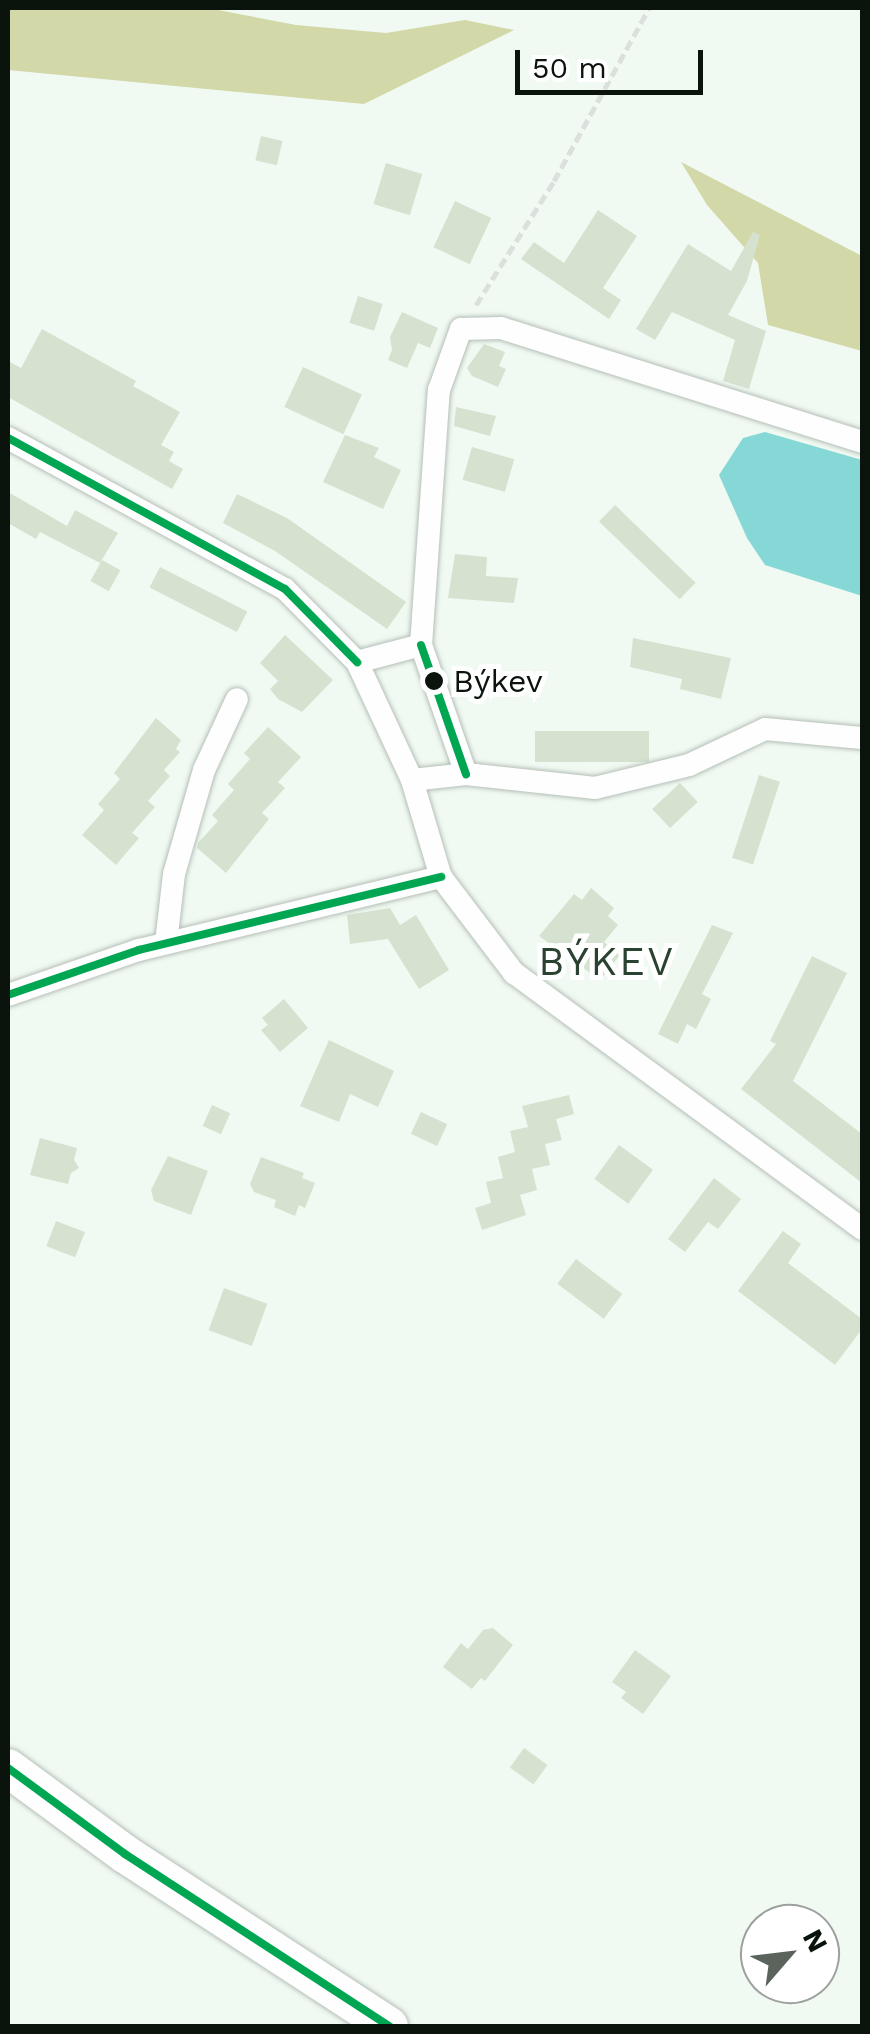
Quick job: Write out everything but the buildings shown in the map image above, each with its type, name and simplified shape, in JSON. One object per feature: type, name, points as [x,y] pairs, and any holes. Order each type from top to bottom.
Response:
[{"type":"main road","points":[[8,1768],[126,1854],[389,2026]]},
{"type":"street","points":[[466,774],[421,644],[439,390],[461,329],[501,328],[862,442]]},
{"type":"street","points":[[8,438],[285,589],[357,662],[412,780],[441,876],[514,973],[862,1229]]},
{"type":"street","points":[[357,662],[421,644]]},
{"type":"street","points":[[166,943],[174,874],[204,770],[237,699]]},
{"type":"street","points":[[412,780],[466,774],[595,788],[689,765],[765,729],[862,738]]},
{"type":"street","points":[[8,995],[166,943],[441,876]]},
{"type":"path","points":[[461,329],[554,181],[649,8]]},
{"type":"green space","points":[[8,8],[208,8],[296,25],[386,33],[465,20],[514,30],[364,104],[8,70]]},
{"type":"green space","points":[[681,162],[862,256],[862,351],[768,325],[758,263],[707,205]]},
{"type":"water","points":[[765,432],[862,460],[862,596],[765,565],[747,538],[719,475],[743,438]]},
{"type":"transit line","points":[[8,438],[285,589],[357,662]]},
{"type":"transit line","points":[[421,645],[466,774]]},
{"type":"transit line","points":[[8,995],[139,950],[441,877]]},
{"type":"transit line","points":[[8,1768],[125,1854],[389,2026]]},
{"type":"place","name":"Býkev","points":[[434,681]]},
{"type":"district","name":"BÝKEV","points":[[607,962]]}]
